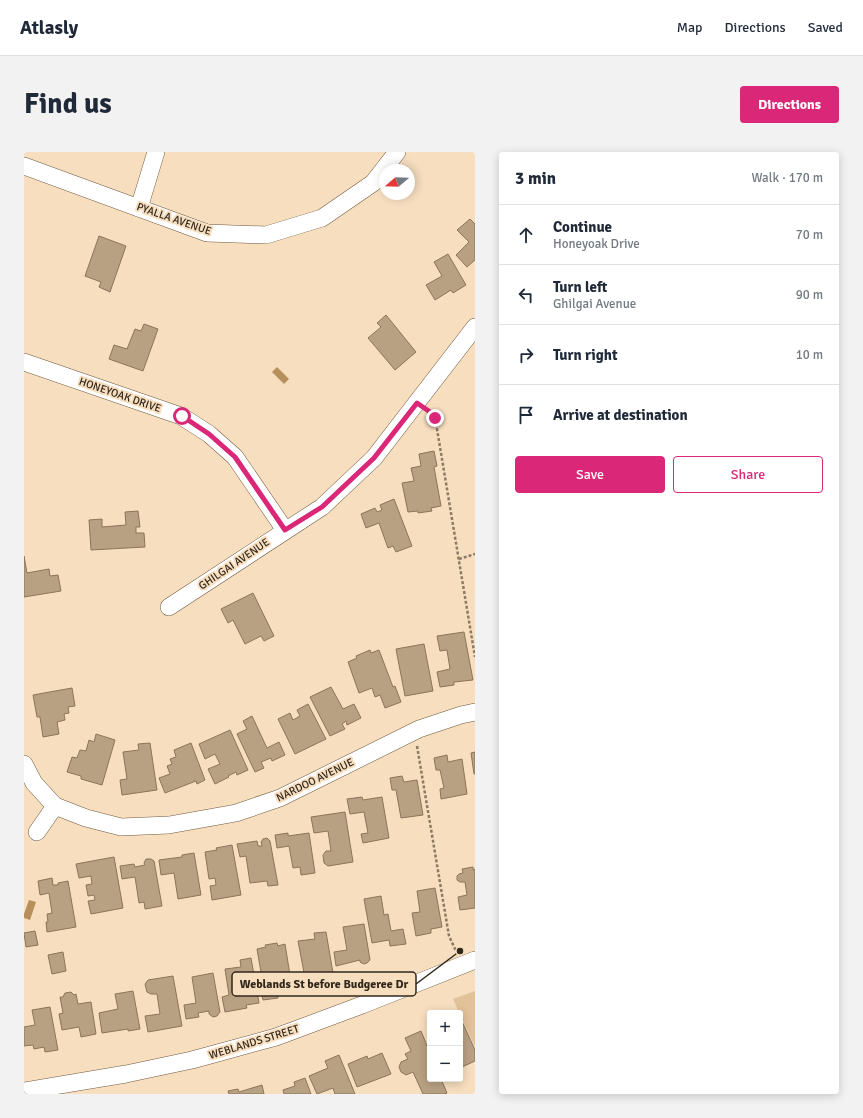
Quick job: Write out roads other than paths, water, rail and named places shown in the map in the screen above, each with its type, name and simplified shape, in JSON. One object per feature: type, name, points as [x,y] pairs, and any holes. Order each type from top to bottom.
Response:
[{"type":"street","points":[[139,208],[156,152]]},
{"type":"street","name":"PYALLA AVENUE","points":[[24,166],[207,233],[266,235],[322,218],[373,183],[397,152]]},
{"type":"street","name":"GHILGAI AVENUE","points":[[169,607],[322,507],[374,458],[475,327]]},
{"type":"street","name":"HONEYOAK DRIVE","points":[[24,362],[182,416],[209,434],[235,457],[285,530]]},
{"type":"street","name":"NARDOO AVENUE","points":[[24,764],[34,783],[55,806],[86,818],[121,827],[169,825],[236,812],[280,798],[419,729],[475,712]]},
{"type":"street","points":[[37,832],[55,806]]},
{"type":"street","name":"WEBLANDS STREET","points":[[24,1091],[126,1074],[192,1060],[276,1038],[468,963]]},
{"type":"place","name":"Weblands St before Budgeree Dr","points":[[460,951]]}]
